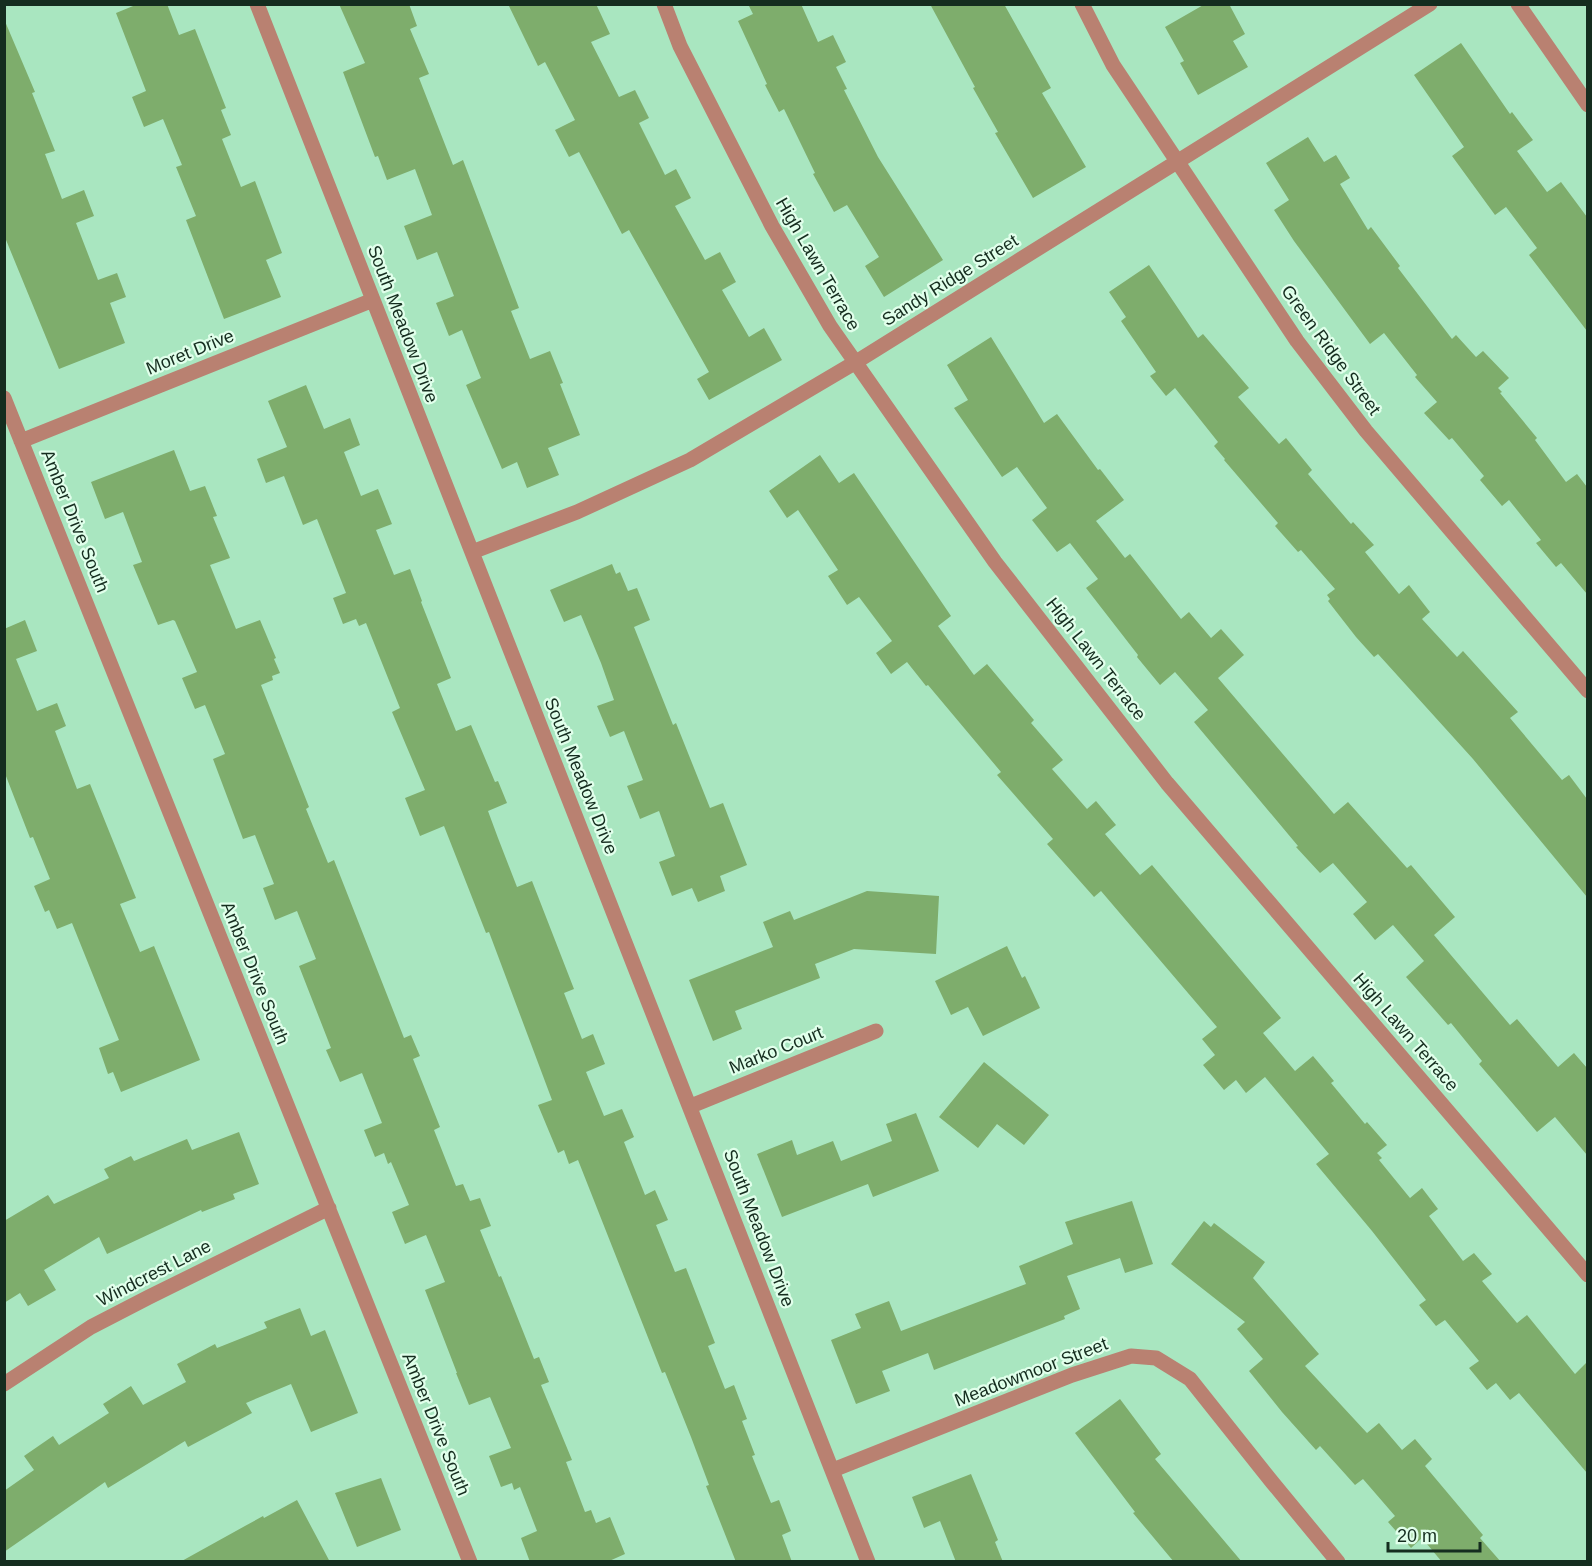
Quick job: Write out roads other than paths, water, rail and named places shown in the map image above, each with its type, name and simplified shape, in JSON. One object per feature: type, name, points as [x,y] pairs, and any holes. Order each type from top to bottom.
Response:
[{"type":"street","name":"South Meadow Drive","points":[[257,4],[868,1562]]},
{"type":"street","name":"High Lawn Terrace","points":[[664,4],[680,46],[772,226],[830,326],[995,562],[1167,783],[1587,1275]]},
{"type":"street","name":"Green Ridge Street","points":[[1082,4],[1113,65],[1297,341],[1366,431],[1587,691]]},
{"type":"street","name":"Sandy Ridge Street","points":[[472,552],[577,512],[690,460],[856,362],[1430,4]]},
{"type":"street","points":[[1518,4],[1587,105]]},
{"type":"street","name":"Moret Drive","points":[[21,441],[373,300]]},
{"type":"street","name":"Amber Drive South","points":[[4,398],[469,1561]]},
{"type":"street","name":"Marko Court","points":[[691,1106],[876,1031]]},
{"type":"street","name":"Windcrest Lane","points":[[4,1384],[91,1327],[329,1208]]},
{"type":"street","name":"Meadowmoor Street","points":[[833,1470],[1072,1375],[1131,1356],[1156,1358],[1190,1379],[1338,1562]]}]
